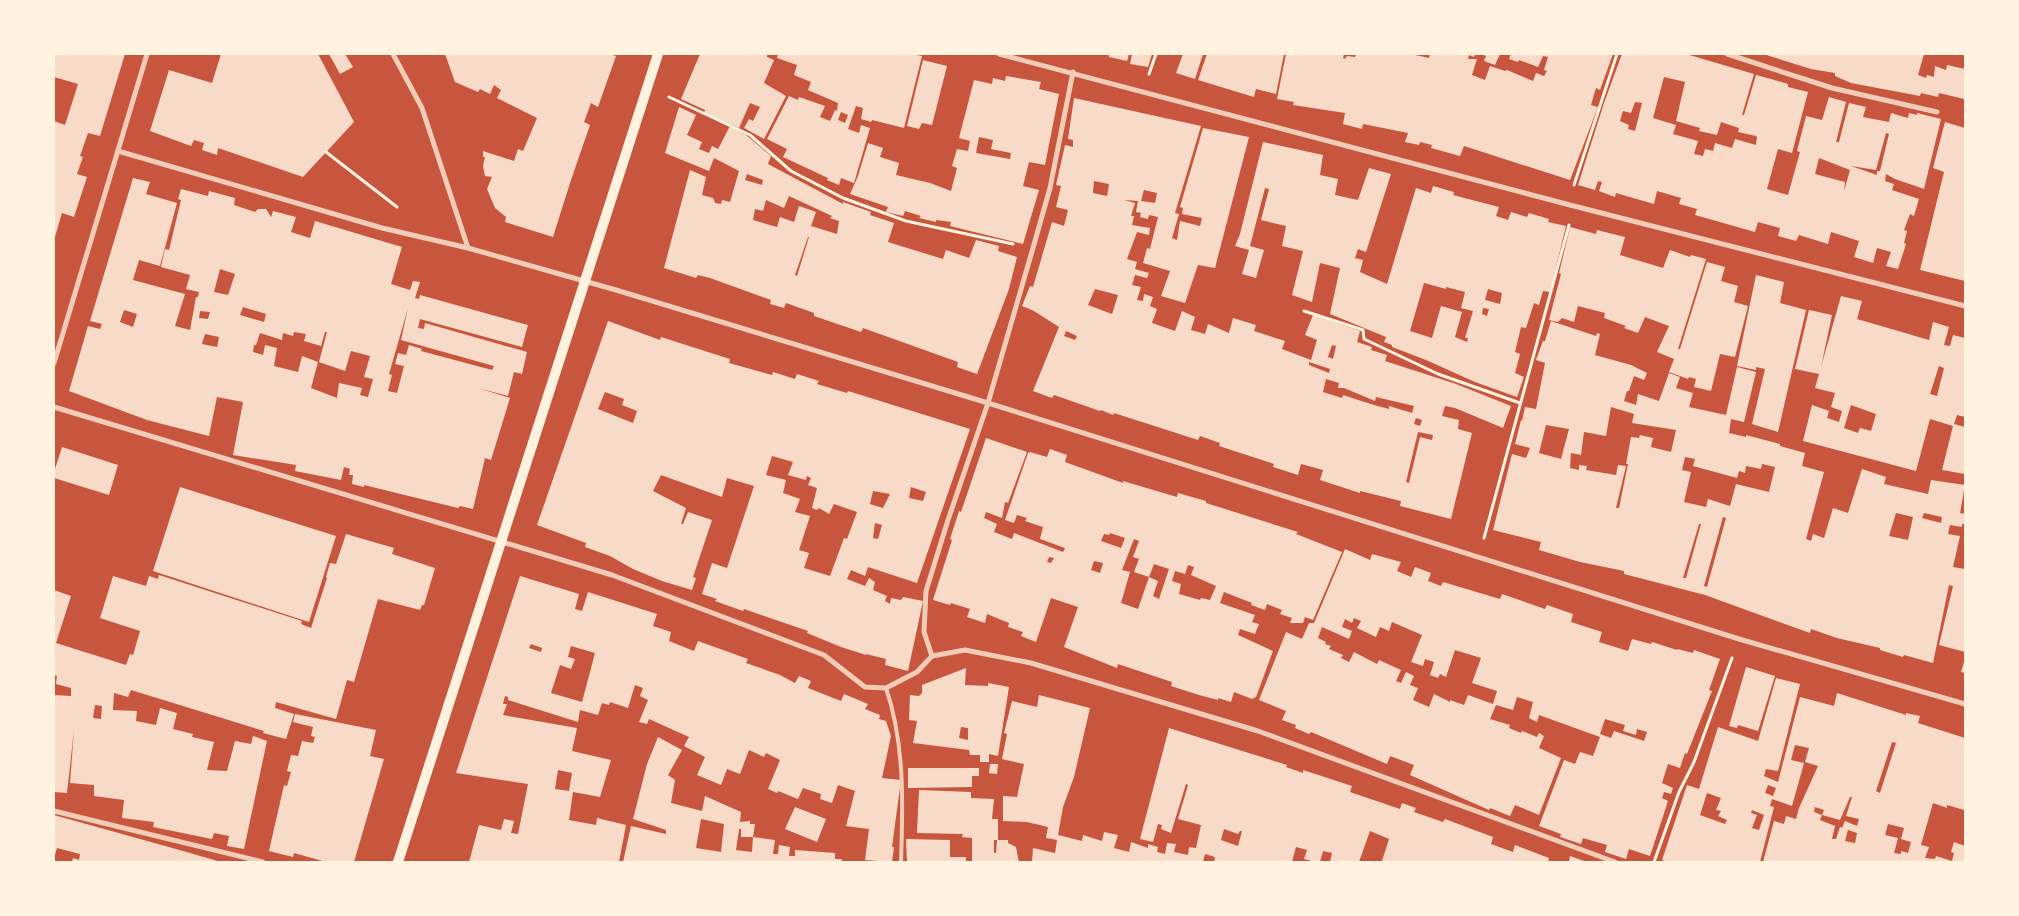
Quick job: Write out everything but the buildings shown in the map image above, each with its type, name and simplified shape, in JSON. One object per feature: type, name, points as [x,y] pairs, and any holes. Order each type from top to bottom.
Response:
[{"type":"main road","points":[[398,862],[658,54]]},
{"type":"street","points":[[54,363],[147,54]]},
{"type":"street","points":[[393,54],[422,108],[468,248]]},
{"type":"street","points":[[999,54],[1073,72],[1570,205],[1965,306]]},
{"type":"street","points":[[1728,54],[1832,88],[1937,112]]},
{"type":"street","points":[[932,656],[924,632],[926,591],[988,403],[1050,188],[1073,72]]},
{"type":"street","points":[[118,150],[382,228],[468,248],[585,281],[988,403],[1478,558],[1739,638],[1965,704]]},
{"type":"street","points":[[54,407],[612,575],[824,655],[865,687],[886,688],[917,672],[932,656],[965,650],[1031,663],[1239,725],[1614,862]]},
{"type":"street","points":[[54,811],[263,862]]},
{"type":"lane","points":[[886,688],[894,711],[901,766],[901,862]]},
{"type":"path","points":[[1478,558],[1553,287],[1569,224],[1570,205],[1576,174],[1617,54]]},
{"type":"path","points":[[648,87],[750,135],[791,171],[843,198],[906,221],[1033,248]]},
{"type":"path","points":[[326,152],[397,207]]},
{"type":"path","points":[[1304,312],[1363,330],[1364,339],[1438,374],[1520,403]]},
{"type":"path","points":[[1654,862],[1679,792],[1694,762],[1739,638]]}]
